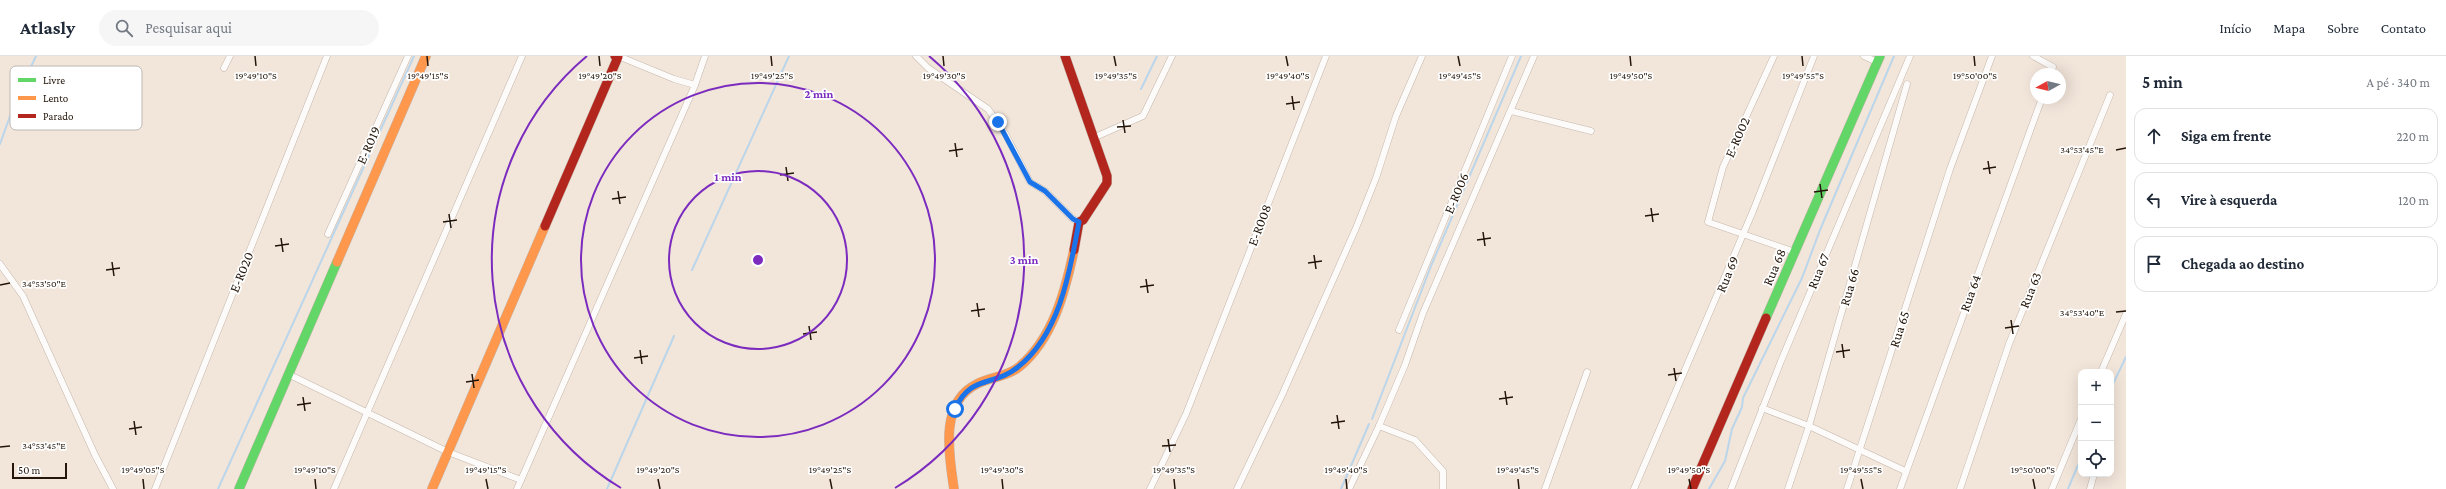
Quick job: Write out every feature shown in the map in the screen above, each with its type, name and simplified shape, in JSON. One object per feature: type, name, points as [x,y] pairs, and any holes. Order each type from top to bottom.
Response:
[{"type":"street","points":[[224,68],[230,56]]},
{"type":"street","name":"E-R020","points":[[155,489],[328,56]]},
{"type":"street","name":"E-R019","points":[[328,234],[408,56]]},
{"type":"street","points":[[239,489],[426,56]]},
{"type":"street","points":[[334,489],[366,412],[522,56]]},
{"type":"street","points":[[432,489],[617,56],[695,85]]},
{"type":"street","points":[[517,489],[695,85],[705,56]]},
{"type":"street","points":[[916,56],[928,68],[988,109],[1006,135],[1030,182],[1045,191],[1073,219],[1079,222]]},
{"type":"street","points":[[954,489],[949,443],[949,426],[960,398],[971,387],[1008,374],[1019,367],[1051,326],[1073,254],[1079,222],[1083,220],[1107,183],[1107,176],[1065,56]]},
{"type":"street","points":[[1093,138],[1142,116],[1172,56]]},
{"type":"street","name":"E-R008","points":[[1150,489],[1164,462],[1193,395],[1326,56]]},
{"type":"street","points":[[1237,489],[1282,395],[1356,228],[1376,178],[1396,116],[1422,56]]},
{"type":"street","name":"E-R006","points":[[1399,330],[1512,56]]},
{"type":"street","points":[[1349,489],[1379,426],[1405,365],[1423,313],[1534,56]]},
{"type":"street","name":"E-R002","points":[[1743,234],[1708,222],[1723,167],[1774,56]]},
{"type":"street","name":"Rua 69","points":[[1634,489],[1743,234],[1814,56]]},
{"type":"street","points":[[1864,56],[1878,59]]},
{"type":"street","name":"Rua 67","points":[[1731,489],[1762,408],[1845,206],[1910,56]]},
{"type":"street","name":"Rua 65","points":[[1847,489],[1950,169],[1992,56]]},
{"type":"street","points":[[2033,56],[2053,68]]},
{"type":"street","name":"Rua 68","points":[[1692,489],[1878,59]]},
{"type":"street","name":"Rua 66","points":[[1788,489],[1809,426],[1907,84]]},
{"type":"street","name":"Rua 63","points":[[1960,489],[2009,344],[2110,95]]},
{"type":"street","name":"Rua 64","points":[[1900,489],[1905,470],[2040,104]]},
{"type":"street","points":[[1511,111],[1591,131]]},
{"type":"street","points":[[1743,234],[1795,252]]},
{"type":"street","points":[[0,264],[22,296],[92,448],[113,489]]},
{"type":"street","points":[[2102,369],[2126,314]]},
{"type":"street","points":[[1545,489],[1587,372]]},
{"type":"street","points":[[288,374],[448,452],[521,480]]},
{"type":"street","points":[[1762,408],[1809,426],[1905,470]]},
{"type":"street","points":[[1379,426],[1415,440],[1443,471],[1444,489]]},
{"type":"street","points":[[2052,489],[2078,426]]},
{"type":"street","points":[[2090,489],[2093,477]]},
{"type":"waterway","points":[[31,66],[36,56]]},
{"type":"waterway","points":[[218,489],[414,56]]},
{"type":"waterway","points":[[692,270],[789,56]]},
{"type":"waterway","points":[[1141,89],[1157,56]]},
{"type":"waterway","points":[[1372,419],[1431,266],[1521,56]]},
{"type":"waterway","points":[[1709,489],[1725,461],[1732,429],[1742,407],[1743,398],[1802,278],[1820,230],[1894,56]]},
{"type":"waterway","points":[[0,144],[10,116]]},
{"type":"waterway","points":[[607,489],[674,336]]},
{"type":"waterway","points":[[2114,382],[2126,357]]},
{"type":"waterway","points":[[1341,489],[1369,424]]},
{"type":"waterway","points":[[2068,489],[2078,465]]},
{"type":"traffic: fast","points":[[1766,318],[1880,56]]},
{"type":"traffic: fast","points":[[239,489],[337,262]]},
{"type":"traffic: slow","points":[[337,262],[426,56]]},
{"type":"traffic: slow","points":[[432,489],[545,226]]},
{"type":"traffic: slow","points":[[954,489],[950,461],[949,430],[957,403],[965,392],[977,384],[1009,373],[1019,367],[1031,356],[1041,343],[1049,329],[1062,298],[1074,250]]},
{"type":"traffic: jam","points":[[545,226],[618,57],[615,56]]},
{"type":"traffic: jam","points":[[1065,56],[1107,176],[1107,183],[1083,220],[1079,222],[1074,250]]},
{"type":"traffic: jam","points":[[1692,489],[1766,318]]},
{"type":"route","points":[[955,409],[960,398],[971,387],[1008,374],[1019,367],[1037,346],[1051,326],[1061,298],[1075,246],[1079,222],[1073,219],[1045,191],[1034,186],[1027,179],[1013,147],[998,122]]}]
